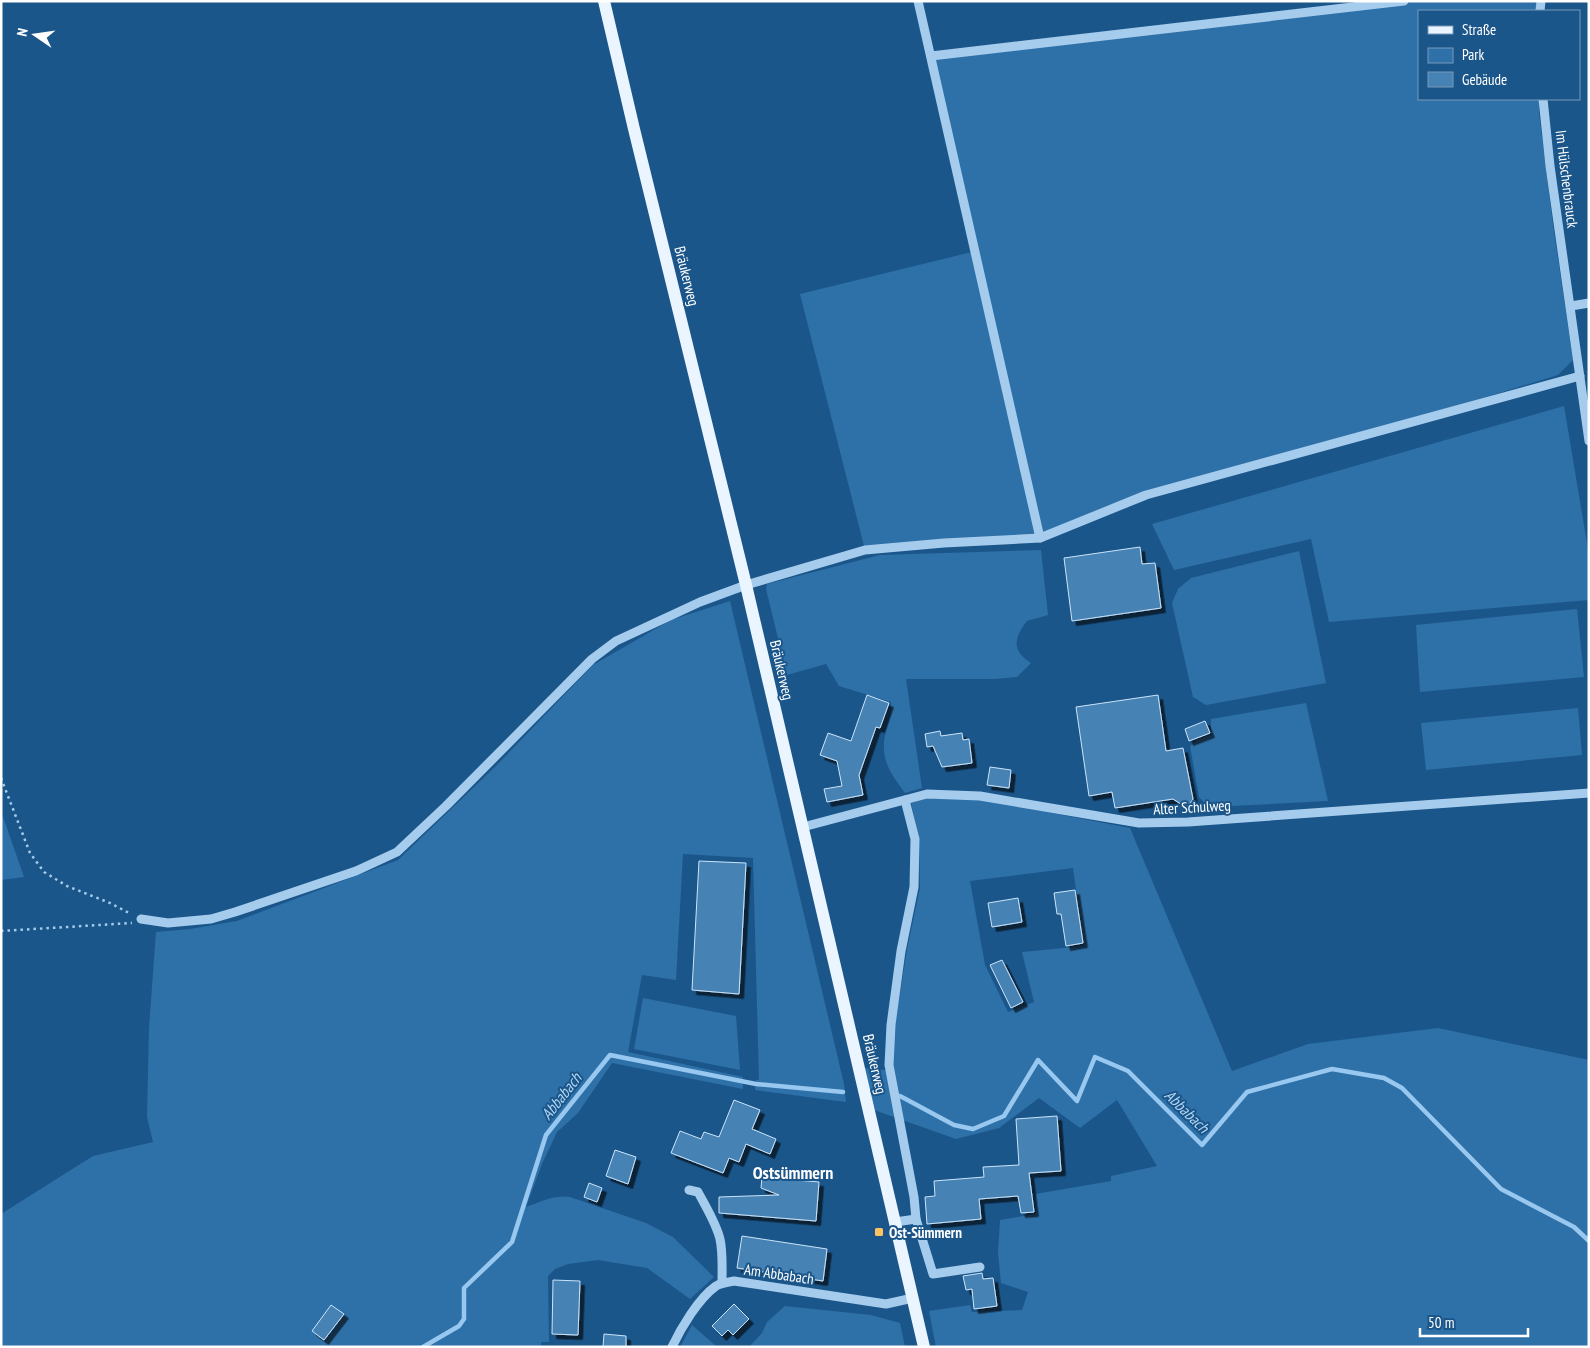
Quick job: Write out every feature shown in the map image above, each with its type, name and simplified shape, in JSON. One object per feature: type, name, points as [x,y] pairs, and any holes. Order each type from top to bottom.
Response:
[{"type":"main road","name":"Bräukerweg","points":[[604,1],[746,585],[924,1347]]},
{"type":"street","points":[[918,1],[1040,538]]},
{"type":"street","points":[[931,56],[1404,1]]},
{"type":"street","name":"Im Hülschenbrauck","points":[[1543,100],[1550,166],[1589,441]]},
{"type":"street","points":[[1571,306],[1589,303]]},
{"type":"street","points":[[141,919],[168,923],[211,919],[356,871],[397,852],[446,806],[592,659],[616,641],[700,602],[746,585],[865,550],[944,543],[1040,538],[1146,495],[1580,376]]},
{"type":"street","name":"Alter Schulweg","points":[[802,828],[927,794],[980,796],[1139,823],[1188,822],[1589,793]]},
{"type":"street","points":[[905,800],[915,839],[914,887],[901,950],[891,1025],[888,1065],[914,1197],[916,1219],[933,1274],[980,1268]]},
{"type":"street","points":[[689,1190],[698,1192],[718,1233],[722,1283]]},
{"type":"street","points":[[895,1222],[916,1219]]},
{"type":"street","name":"Am Abbabach","points":[[672,1347],[688,1317],[709,1292],[722,1283],[734,1282],[886,1304],[913,1298]]},
{"type":"path","points":[[1,778],[30,853],[44,872],[67,886],[110,903],[141,919]]},
{"type":"path","points":[[1,931],[130,924]]},
{"type":"green space","points":[[1404,1],[1541,1],[1540,10],[1418,10],[1418,100],[1539,100],[1553,225],[1573,360],[1558,375],[1392,426],[1146,495],[1040,538],[865,550],[800,294],[976,251],[931,56]]},
{"type":"green space","points":[[1564,406],[1589,555],[1589,600],[1329,622],[1311,539],[1174,570],[1152,524]]},
{"type":"green space","points":[[1041,550],[1048,615],[1027,621],[1019,633],[1017,644],[1020,653],[1031,663],[1017,677],[995,679],[906,679],[922,788],[905,793],[886,761],[884,742],[891,714],[891,702],[839,686],[826,664],[787,675],[766,589],[767,584],[880,555]]},
{"type":"green space","points":[[1299,551],[1326,683],[1206,705],[1193,697],[1172,603],[1178,589],[1191,578]]},
{"type":"green space","points":[[730,601],[844,1084],[846,1102],[755,1090],[756,1080],[759,1080],[753,858],[683,854],[676,980],[642,975],[628,1052],[743,1077],[743,1089],[612,1063],[578,1113],[557,1132],[542,1164],[526,1207],[552,1198],[570,1197],[646,1223],[673,1237],[714,1277],[690,1299],[647,1268],[598,1260],[568,1264],[555,1269],[548,1276],[549,1342],[541,1342],[541,1347],[1,1347],[1,1214],[93,1156],[153,1142],[147,1117],[149,1028],[156,932],[190,929],[237,921],[398,860],[497,765],[593,665],[671,620]]},
{"type":"green space","points":[[1577,609],[1584,677],[1420,692],[1416,625]]},
{"type":"green space","points":[[1306,703],[1328,801],[1212,807],[1199,797],[1190,746],[1199,739],[1211,735],[1211,719]]},
{"type":"green space","points":[[1578,708],[1582,755],[1426,770],[1421,723]]},
{"type":"green space","points":[[928,798],[980,799],[1130,828],[1232,1071],[1308,1044],[1438,1028],[1589,1060],[1589,1347],[936,1347],[929,1311],[970,1305],[972,1312],[1022,1310],[1028,1292],[1001,1283],[998,1253],[1000,1220],[1036,1214],[1035,1194],[1111,1181],[1111,1176],[1157,1166],[1117,1100],[1080,1128],[1039,1098],[999,1128],[956,1139],[874,1110],[864,1068],[894,1071],[892,1064],[895,1026],[907,949],[920,888],[919,838],[911,803]],"holes":[[[1073,868],[1084,946],[1022,952],[1034,1002],[1008,1012],[985,965],[970,881]]]},
{"type":"green space","points":[[1,811],[24,877],[1,880]]},
{"type":"green space","points":[[643,998],[736,1016],[740,1070],[634,1049]]},
{"type":"green space","points":[[785,1306],[871,1315],[900,1323],[905,1347],[749,1347],[762,1333],[767,1322]]},
{"type":"green space","points":[[692,1325],[717,1347],[680,1347]]},
{"type":"building","points":[[1140,547],[1142,564],[1155,563],[1161,608],[1072,621],[1064,558]]},
{"type":"building","points":[[867,695],[889,703],[880,728],[876,727],[859,775],[863,795],[827,802],[824,789],[842,786],[837,761],[820,755],[828,733],[851,741]]},
{"type":"building","points":[[1158,695],[1166,751],[1183,748],[1193,799],[1187,808],[1173,799],[1115,808],[1112,792],[1089,796],[1076,707]]},
{"type":"building","points":[[1205,721],[1210,733],[1189,741],[1185,729]]},
{"type":"building","points":[[940,731],[941,736],[962,733],[963,740],[969,739],[972,763],[942,767],[933,746],[927,747],[925,734]]},
{"type":"building","points":[[990,767],[1011,770],[1009,788],[987,785]]},
{"type":"building","points":[[699,861],[746,863],[739,994],[692,990]]},
{"type":"building","points":[[1075,890],[1083,943],[1066,946],[1061,914],[1057,914],[1054,893]]},
{"type":"building","points":[[1018,898],[1022,922],[992,927],[988,903]]},
{"type":"building","points":[[1002,960],[1023,1002],[1011,1008],[990,965]]},
{"type":"building","points":[[734,1100],[760,1110],[752,1129],[776,1139],[770,1154],[746,1144],[739,1162],[729,1158],[723,1173],[671,1153],[680,1131],[701,1139],[704,1132],[719,1137]]},
{"type":"building","points":[[1057,1116],[1061,1171],[1029,1173],[1034,1212],[1021,1213],[1018,1196],[979,1199],[981,1219],[927,1224],[925,1197],[935,1196],[934,1181],[984,1177],[983,1167],[1019,1165],[1016,1119]]},
{"type":"building","points":[[615,1150],[636,1157],[628,1184],[606,1176]]},
{"type":"building","points":[[762,1177],[819,1182],[816,1221],[719,1213],[719,1197],[779,1195],[761,1188]]},
{"type":"building","points":[[589,1183],[602,1188],[597,1202],[584,1197]]},
{"type":"building","points":[[742,1236],[827,1249],[823,1281],[737,1268]]},
{"type":"building","points":[[982,1273],[983,1279],[993,1278],[997,1306],[974,1309],[972,1289],[966,1290],[963,1276]]},
{"type":"building","points":[[553,1280],[580,1281],[578,1335],[552,1334]]},
{"type":"building","points":[[734,1304],[749,1319],[733,1335],[728,1330],[722,1336],[712,1326]]},
{"type":"building","points":[[331,1305],[344,1314],[324,1340],[312,1331]]},
{"type":"building","points":[[604,1334],[626,1336],[626,1347],[603,1347]]},
{"type":"waterway","name":"Abbabach","points":[[423,1347],[459,1326],[464,1319],[464,1288],[512,1242],[546,1135],[610,1055],[756,1084],[843,1092]]},
{"type":"waterway","name":"Abbabach","points":[[900,1096],[954,1125],[973,1129],[1004,1116],[1038,1060],[1077,1101],[1095,1057],[1128,1071],[1202,1145],[1247,1092],[1332,1069],[1384,1078],[1402,1088],[1501,1189],[1574,1227],[1589,1241]]},
{"type":"place","name":"Ost-Sümmern","points":[[879,1232]]},
{"type":"district","name":"Ostsümmern","points":[[793,1172]]}]
